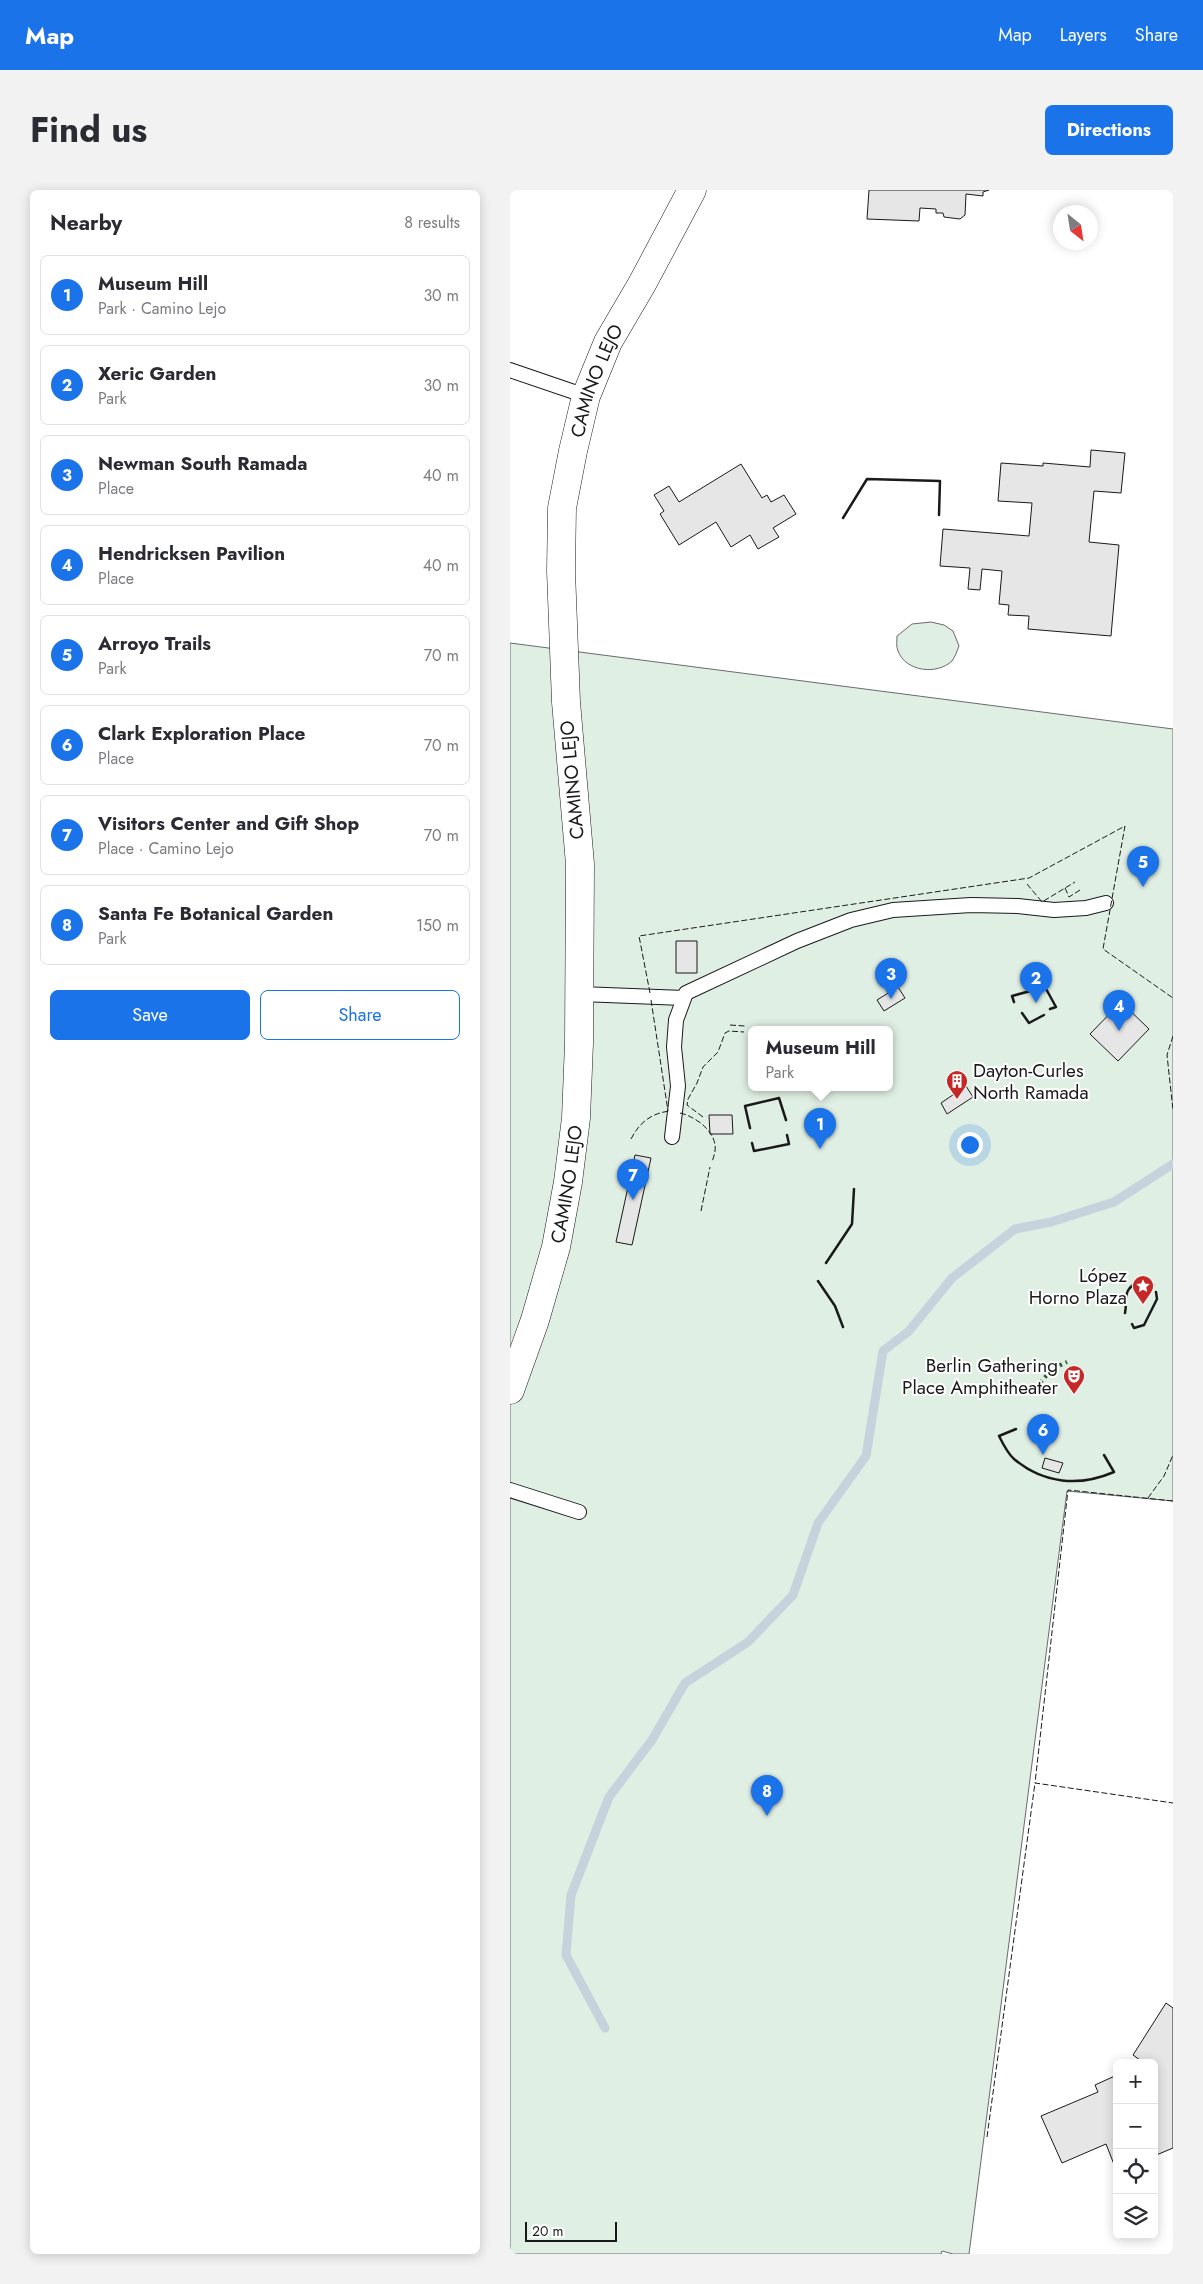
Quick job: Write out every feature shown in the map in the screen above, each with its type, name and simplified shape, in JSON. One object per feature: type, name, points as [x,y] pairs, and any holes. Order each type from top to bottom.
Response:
[{"type":"street","name":"CAMINO LEJO","points":[[510,1390],[535,1320],[553,1256],[568,1182],[576,1118],[580,994],[580,864],[566,702],[561,571],[562,508],[586,396],[608,342],[642,284],[692,190]]},
{"type":"lane","points":[[510,370],[586,396]]},
{"type":"lane","points":[[672,1137],[678,1086],[674,1047],[676,1020],[686,993],[797,942],[851,920],[893,910],[971,905],[1018,906],[1054,910],[1086,908],[1106,903]]},
{"type":"lane","points":[[580,994],[684,998]]},
{"type":"lane","points":[[510,1490],[579,1512]]},
{"type":"green space","points":[[931,622],[944,625],[953,631],[959,646],[952,661],[930,670],[915,667],[902,658],[898,651],[897,636],[912,624]]},
{"type":"green space","points":[[510,643],[1173,729],[1173,1501],[1067,1491],[969,2254],[953,2254],[942,2251],[941,2254],[510,2254]]},
{"type":"building","points":[[869,190],[989,190],[983,192],[983,196],[966,194],[965,215],[960,219],[944,217],[943,213],[936,213],[936,209],[920,208],[919,221],[867,219]]},
{"type":"building","points":[[1091,450],[1125,453],[1121,493],[1094,491],[1089,542],[1119,545],[1111,636],[1028,629],[1029,616],[1008,615],[1009,605],[999,604],[1002,571],[982,569],[980,590],[968,589],[970,568],[940,566],[943,529],[1029,536],[1032,503],[998,501],[1001,463],[1043,466],[1043,463],[1090,467]]},
{"type":"building","points":[[741,464],[762,498],[767,495],[771,502],[784,495],[796,514],[773,528],[779,537],[758,549],[750,535],[731,547],[716,522],[679,545],[660,514],[664,511],[654,495],[669,486],[679,502]]},
{"type":"building","points":[[676,941],[697,941],[697,973],[676,973]]},
{"type":"building","points":[[898,987],[905,998],[884,1011],[877,1000]]},
{"type":"building","points":[[1121,1002],[1149,1029],[1118,1061],[1090,1034]]},
{"type":"building","name":"Dayton-Curles North Ramada","points":[[966,1086],[973,1097],[947,1114],[941,1103]]},
{"type":"building","points":[[709,1115],[732,1115],[733,1134],[710,1134]]},
{"type":"building","points":[[635,1155],[651,1158],[632,1245],[616,1242]]},
{"type":"building","points":[[1045,1458],[1063,1463],[1059,1473],[1042,1468]]},
{"type":"building","points":[[1166,2003],[1173,2008],[1173,2148],[1158,2154],[1158,2059],[1138,2059],[1133,2055]]},
{"type":"building","points":[[1113,2077],[1113,2162],[1106,2144],[1062,2163],[1041,2116],[1098,2092],[1095,2085]]},
{"type":"waterway","points":[[605,2028],[566,1955],[571,1895],[609,1797],[652,1740],[685,1683],[748,1642],[793,1595],[818,1523],[866,1456],[883,1351],[909,1331],[952,1278],[1015,1229],[1051,1222],[1114,1202],[1173,1164]]},
{"type":"hedge","points":[[1037,1388],[1050,1372],[1067,1362]]},
{"type":"fence","points":[[650,993],[639,936],[1029,878],[1125,826],[1103,949],[1173,998]]},
{"type":"fence","points":[[1027,884],[1042,902],[1075,882]]},
{"type":"fence","points":[[1065,888],[1069,897],[1080,890]]},
{"type":"fence","points":[[651,1000],[668,1111]]},
{"type":"fence","points":[[730,1025],[745,1026]]},
{"type":"fence","points":[[703,1117],[687,1105],[703,1067],[718,1052],[725,1033],[729,1031],[744,1032]]},
{"type":"fence","points":[[1173,1036],[1167,1055],[1173,1110]]},
{"type":"fence","points":[[631,1139],[646,1120],[657,1114],[670,1111]]},
{"type":"fence","points":[[680,1113],[697,1120],[711,1134],[715,1147],[712,1162]]},
{"type":"fence","points":[[701,1211],[710,1167]]},
{"type":"fence","points":[[1148,1498],[1164,1476],[1173,1455]]},
{"type":"fence","points":[[1173,1501],[1068,1490],[1035,1783],[1173,1803]]},
{"type":"fence","points":[[987,2137],[1035,1783]]},
{"type":"wall","points":[[843,518],[867,479],[940,481],[939,515]]},
{"type":"wall","points":[[1014,1002],[1012,996],[1045,987],[1056,1007],[1050,1009]]},
{"type":"wall","points":[[1022,1013],[1029,1023],[1044,1015]]},
{"type":"wall","points":[[750,1128],[745,1106],[779,1098],[786,1120]]},
{"type":"wall","points":[[752,1143],[754,1151],[789,1144],[787,1135]]},
{"type":"wall","points":[[826,1263],[852,1224],[854,1189]]},
{"type":"wall","points":[[818,1281],[835,1306],[843,1327]]},
{"type":"wall","points":[[1125,1313],[1126,1295],[1130,1288],[1140,1281],[1153,1285]]},
{"type":"wall","points":[[1132,1324],[1134,1328],[1144,1325],[1157,1299],[1156,1292]]},
{"type":"wall","points":[[1016,1429],[999,1436],[1008,1452],[1025,1467],[1037,1474],[1050,1478],[1075,1481],[1088,1480],[1114,1472],[1104,1455]]},
{"type":"place","name":"Arroyo Trails","points":[[1143,887]]},
{"type":"place","name":"Newman South Ramada","points":[[891,999]]},
{"type":"place","name":"Xeric Garden","points":[[1036,1003]]},
{"type":"place","name":"Hendricksen Pavilion","points":[[1119,1031]]},
{"type":"place","name":"Dayton-Curles North Ramada","points":[[957,1100]]},
{"type":"place","name":"Museum Hill","points":[[820,1149]]},
{"type":"place","name":"Visitors Center and Gift Shop","points":[[633,1200]]},
{"type":"place","name":"López Horno Plaza","points":[[1143,1305]]},
{"type":"place","name":"Berlin Gathering Place Amphitheater","points":[[1074,1395]]},
{"type":"place","name":"Clark Exploration Place","points":[[1043,1455]]},
{"type":"place","name":"Santa Fe Botanical Garden","points":[[767,1816]]}]
